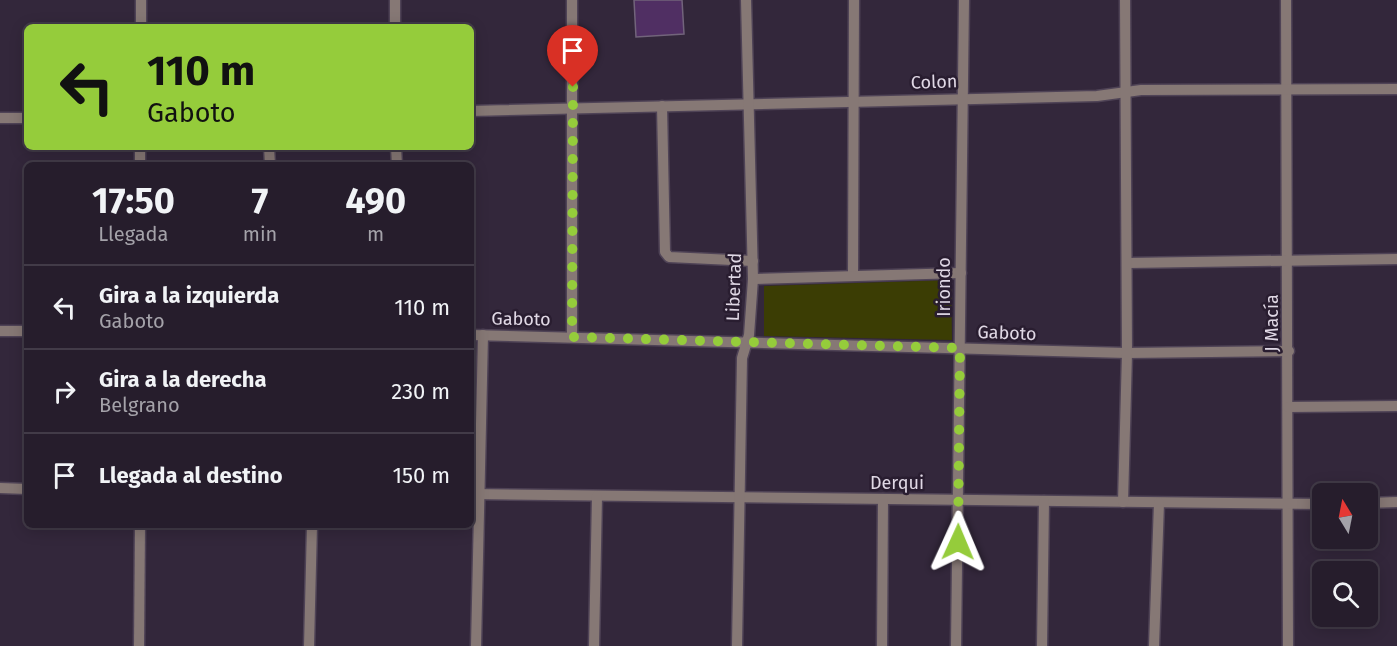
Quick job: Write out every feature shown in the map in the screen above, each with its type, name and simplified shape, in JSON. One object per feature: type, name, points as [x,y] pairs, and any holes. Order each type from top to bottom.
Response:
[{"type":"street","points":[[141,0],[141,24]]},
{"type":"street","points":[[395,0],[395,24]]},
{"type":"street","points":[[572,0],[572,337]]},
{"type":"street","name":"Libertad","points":[[737,646],[742,358],[747,343],[753,279],[746,0]]},
{"type":"street","points":[[853,274],[854,0]]},
{"type":"street","name":"Iriondo","points":[[956,646],[964,0]]},
{"type":"street","points":[[1123,502],[1128,263],[1125,0]]},
{"type":"street","name":"J Macía","points":[[1286,0],[1289,261],[1286,505],[1288,646]]},
{"type":"street","name":"Colon","points":[[474,111],[1126,93],[1141,90],[1397,89]]},
{"type":"street","points":[[662,106],[665,252],[669,257],[753,261]]},
{"type":"street","points":[[0,118],[24,118]]},
{"type":"street","points":[[1128,263],[1397,259]]},
{"type":"street","points":[[753,279],[853,274],[960,273]]},
{"type":"street","points":[[0,331],[24,331]]},
{"type":"street","name":"Gaboto","points":[[474,335],[1127,353],[1289,351]]},
{"type":"street","points":[[476,646],[476,494],[483,335]]},
{"type":"street","points":[[1288,407],[1397,406]]},
{"type":"street","points":[[0,488],[24,489]]},
{"type":"street","name":"Derqui","points":[[476,494],[1312,504]]},
{"type":"street","points":[[594,646],[597,496]]},
{"type":"street","points":[[882,646],[883,500]]},
{"type":"street","points":[[1042,646],[1044,501]]},
{"type":"street","points":[[1378,503],[1397,502]]},
{"type":"street","points":[[1154,646],[1159,503]]},
{"type":"street","points":[[139,646],[140,528]]},
{"type":"street","points":[[309,646],[312,528]]},
{"type":"shaded area","points":[[951,280],[952,340],[764,336],[764,286]]},
{"type":"building","points":[[634,0],[682,0],[684,34],[636,37]]},
{"type":"route","points":[[573,87],[572,337],[960,348],[958,542]]}]
